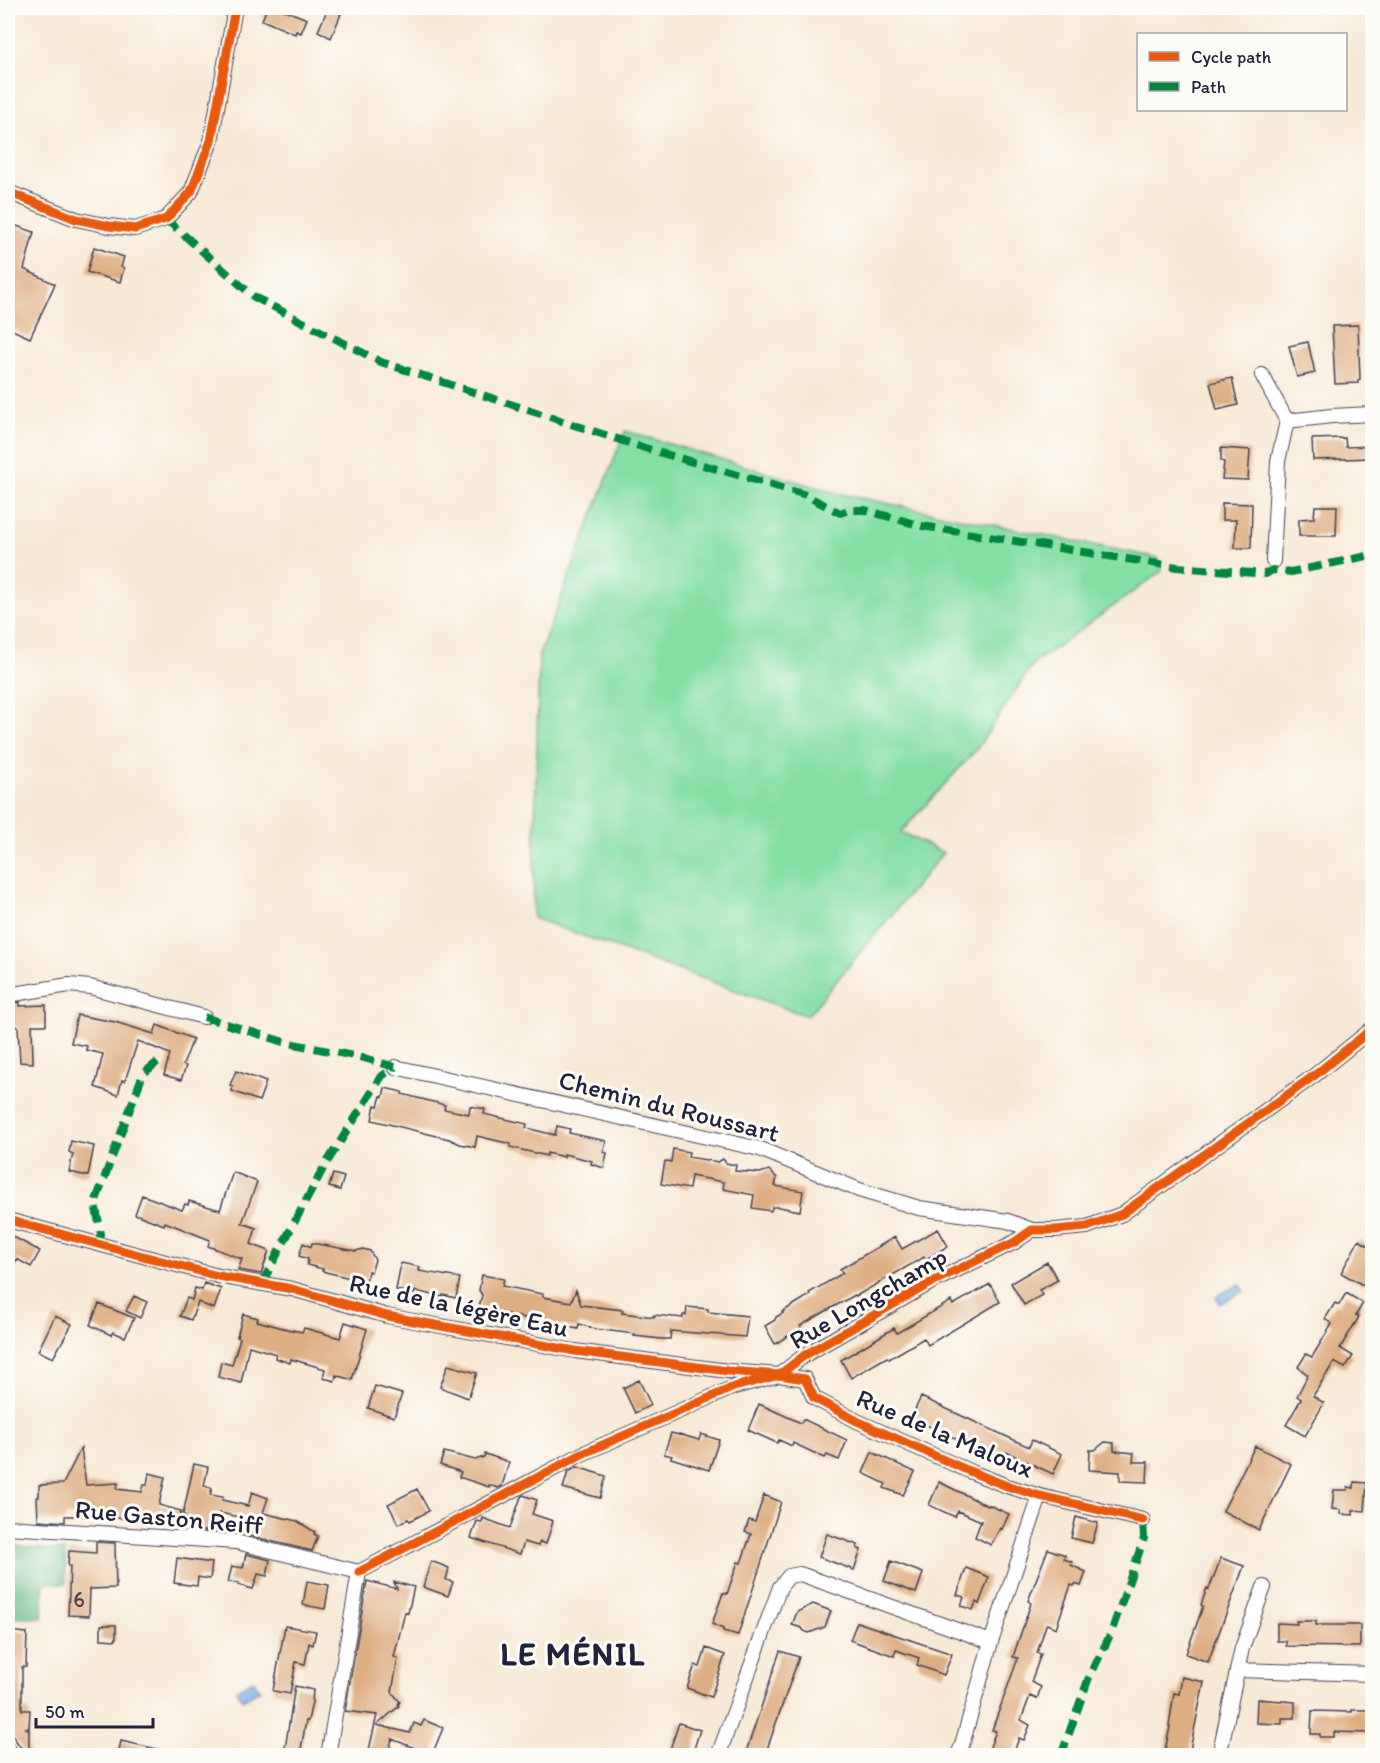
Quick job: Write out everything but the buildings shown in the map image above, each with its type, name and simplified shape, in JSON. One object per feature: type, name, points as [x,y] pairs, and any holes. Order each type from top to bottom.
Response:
[{"type":"street","points":[[8,192],[76,219],[109,226],[135,229],[166,219],[191,192],[212,141],[235,8]]},
{"type":"street","points":[[1263,375],[1287,421],[1278,461],[1274,561]]},
{"type":"street","points":[[1287,421],[1372,414]]},
{"type":"street","points":[[8,994],[69,985],[90,987],[204,1017]]},
{"type":"street","points":[[1032,1230],[1087,1227],[1122,1214],[1315,1075],[1372,1029]]},
{"type":"street","name":"Chemin du Roussart","points":[[395,1066],[760,1149],[859,1190],[919,1208],[1008,1221],[1032,1230]]},
{"type":"street","name":"Rue de la légère Eau","points":[[8,1220],[218,1276],[292,1289],[387,1316],[575,1351],[728,1371],[779,1375]]},
{"type":"street","name":"Rue Longchamp","points":[[359,1572],[582,1454],[734,1388],[779,1375],[805,1355],[922,1287],[1015,1242],[1032,1230]]},
{"type":"street","name":"Rue de la Maloux","points":[[779,1375],[805,1379],[814,1398],[857,1421],[969,1471],[1040,1496],[1143,1520]]},
{"type":"street","points":[[957,1755],[961,1748],[991,1642],[1040,1496]]},
{"type":"street","name":"Rue Gaston Reiff","points":[[8,1527],[236,1542],[359,1572]]},
{"type":"street","points":[[333,1754],[359,1572]]},
{"type":"street","points":[[718,1755],[780,1587],[789,1576],[800,1574],[991,1642]]},
{"type":"street","points":[[1219,1755],[1242,1648],[1264,1587]]},
{"type":"street","points":[[1238,1670],[1372,1674]]},
{"type":"street","points":[[8,1749],[13,1755]]},
{"type":"green space","points":[[625,431],[836,493],[1158,558],[1162,571],[1033,664],[976,750],[901,832],[943,853],[807,1016],[533,918],[539,655]]},
{"type":"green space","points":[[8,1545],[65,1551],[66,1583],[44,1583],[42,1618],[8,1618]]},
{"type":"water","points":[[1240,1284],[1244,1291],[1220,1304],[1216,1296]]},
{"type":"water","points":[[253,1680],[260,1690],[243,1700],[236,1690]]},
{"type":"marked path","points":[[166,219],[254,297],[381,362],[648,449],[803,494],[840,513],[849,510],[865,510],[922,526],[1177,567],[1266,574],[1272,570],[1291,572],[1372,555]]},
{"type":"marked path","points":[[204,1017],[284,1042],[364,1058],[395,1067]]},
{"type":"marked path","points":[[98,1245],[101,1234],[95,1203],[143,1074],[161,1059]]},
{"type":"marked path","points":[[262,1283],[324,1167],[382,1076],[395,1067]]},
{"type":"marked path","points":[[1061,1756],[1088,1680],[1111,1633],[1144,1538],[1143,1520]]},
{"type":"cycle path","points":[[8,192],[76,219],[109,226],[135,229],[166,219],[191,192],[211,141],[235,8]]},
{"type":"cycle path","points":[[359,1572],[582,1454],[734,1387],[779,1375],[805,1355],[932,1282],[1015,1242],[1032,1230],[1087,1227],[1122,1214],[1315,1075],[1372,1029]]},
{"type":"cycle path","points":[[8,1220],[218,1276],[292,1289],[387,1316],[575,1351],[805,1379],[814,1398],[857,1421],[969,1471],[1040,1496],[1143,1520]]},
{"type":"district","name":"LE MÉNIL","points":[[573,1654]]}]
